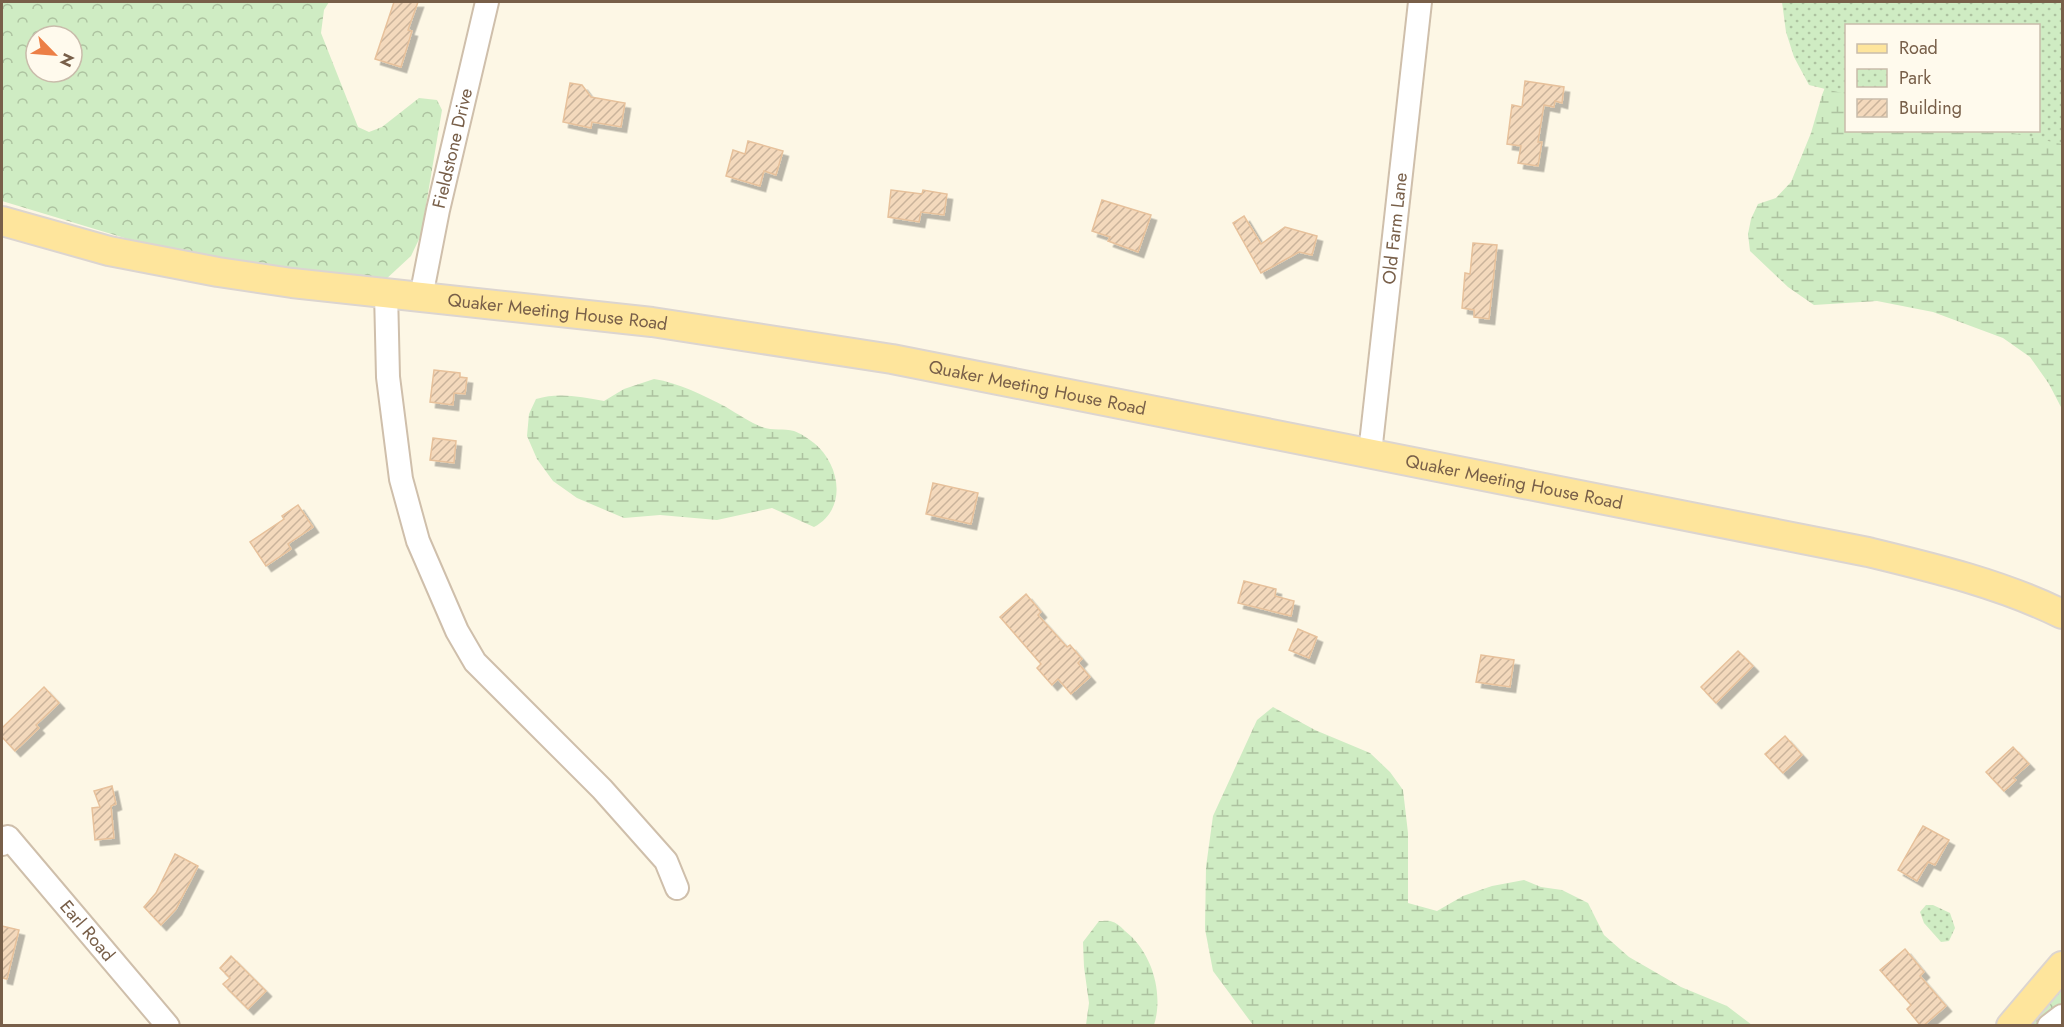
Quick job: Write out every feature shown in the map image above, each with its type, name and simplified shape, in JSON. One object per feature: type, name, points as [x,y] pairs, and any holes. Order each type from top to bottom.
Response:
[{"type":"main road","name":"Quaker Meeting House Road","points":[[2,221],[56,238],[164,263],[292,283],[652,322],[807,345],[991,377],[1868,552],[1978,581],[2062,614]]},
{"type":"main road","points":[[2011,1026],[2062,966]]},
{"type":"street","name":"Fieldstone Drive","points":[[420,297],[487,2]]},
{"type":"street","name":"Old Farm Lane","points":[[1370,453],[1420,2]]},
{"type":"street","points":[[386,292],[388,377],[401,479],[418,541],[457,631],[475,662],[636,825],[666,861],[677,888]]},
{"type":"street","name":"Earl Road","points":[[4,837],[168,1026]]},
{"type":"street","points":[[2049,1026],[2062,1016]]},
{"type":"green space","points":[[2,2],[329,2],[324,10],[321,33],[358,127],[369,132],[382,127],[419,98],[437,100],[442,110],[421,235],[411,256],[384,281],[220,258],[128,239],[2,201]]},
{"type":"green space","points":[[1782,2],[2062,2],[2062,144],[2008,132],[2040,132],[2040,24],[1845,24],[1845,94],[1809,85],[1794,57],[1786,32]]},
{"type":"green space","points":[[2062,2],[2062,409],[2049,384],[2030,357],[2003,338],[1933,312],[1877,301],[1814,305],[1788,287],[1750,251],[1748,234],[1751,219],[1758,204],[1776,198],[1791,182],[1840,50],[1843,3]]},
{"type":"green space","points":[[654,379],[673,383],[700,394],[762,427],[794,431],[814,443],[830,462],[836,486],[836,498],[825,519],[814,527],[772,508],[717,520],[660,515],[624,518],[577,498],[553,481],[537,459],[527,436],[529,414],[536,399],[562,396],[604,401],[624,389]]},
{"type":"green space","points":[[1273,707],[1315,730],[1370,753],[1390,772],[1403,790],[1408,833],[1408,903],[1437,911],[1463,896],[1492,886],[1524,880],[1541,887],[1562,890],[1588,903],[1604,935],[1629,957],[1681,987],[1727,1006],[1752,1025],[1253,1025],[1213,971],[1205,929],[1206,867],[1213,816],[1257,720]]},
{"type":"green space","points":[[1926,905],[1933,905],[1950,913],[1955,928],[1949,941],[1941,942],[1924,923],[1920,912]]},
{"type":"green space","points":[[1099,921],[1110,921],[1119,926],[1134,940],[1149,962],[1156,987],[1157,1013],[1154,1025],[1086,1025],[1089,1003],[1083,942]]},
{"type":"green space","points":[[2062,986],[2062,1008],[2039,1025],[2029,1026]]},
{"type":"building","points":[[394,2],[418,2],[408,30],[412,31],[401,67],[375,59]]},
{"type":"building","points":[[1525,81],[1564,87],[1562,103],[1555,101],[1554,107],[1544,105],[1538,142],[1542,142],[1538,166],[1518,163],[1521,146],[1507,144],[1512,105],[1522,107]]},
{"type":"building","points":[[570,83],[582,85],[591,97],[625,103],[621,127],[592,122],[591,128],[563,122]]},
{"type":"building","points":[[748,141],[783,151],[776,175],[764,171],[760,186],[726,176],[733,150],[745,154]]},
{"type":"building","points":[[891,190],[922,194],[923,190],[947,194],[944,215],[921,212],[919,222],[888,217]]},
{"type":"building","points":[[1102,200],[1151,215],[1138,252],[1108,241],[1110,237],[1092,231]]},
{"type":"building","points":[[1244,216],[1261,244],[1285,227],[1317,236],[1312,255],[1299,252],[1261,273],[1233,223]]},
{"type":"building","points":[[1473,243],[1497,245],[1489,319],[1474,317],[1474,310],[1462,308],[1465,273],[1470,274]]},
{"type":"building","points":[[434,370],[460,373],[460,377],[467,378],[465,394],[454,393],[453,405],[430,402]]},
{"type":"building","points":[[433,438],[456,441],[454,463],[430,460]]},
{"type":"building","points":[[933,483],[978,493],[971,524],[926,514]]},
{"type":"building","points":[[298,505],[313,527],[288,544],[291,549],[266,566],[250,542],[284,519],[282,516]]},
{"type":"building","points":[[1244,581],[1276,589],[1275,596],[1294,601],[1291,616],[1238,603]]},
{"type":"building","points":[[1026,594],[1041,612],[1038,615],[1067,647],[1070,645],[1082,659],[1078,663],[1090,677],[1071,694],[1058,679],[1052,685],[1037,668],[1041,664],[1000,617]]},
{"type":"building","points":[[1298,629],[1317,637],[1309,658],[1289,650]]},
{"type":"building","points":[[1738,651],[1753,666],[1716,703],[1701,687]]},
{"type":"building","points":[[1481,655],[1514,660],[1510,687],[1476,682]]},
{"type":"building","points":[[44,687],[59,703],[36,725],[39,728],[15,751],[2,737],[2,728]]},
{"type":"building","points":[[1785,736],[1802,755],[1783,773],[1765,754]]},
{"type":"building","points":[[2013,747],[2029,764],[2013,778],[2016,780],[2004,791],[1986,772]]},
{"type":"building","points":[[112,786],[116,804],[111,806],[114,838],[95,840],[92,808],[100,807],[94,791]]},
{"type":"building","points":[[1923,826],[1949,840],[1935,865],[1928,862],[1917,881],[1898,870]]},
{"type":"building","points":[[175,854],[198,866],[176,909],[161,925],[144,907],[156,893]]},
{"type":"building","points":[[2,926],[19,930],[7,979],[2,978]]},
{"type":"building","points":[[1905,949],[1924,972],[1920,976],[1946,1006],[1923,1026],[1907,1009],[1911,1005],[1880,970]]},
{"type":"building","points":[[231,956],[266,991],[248,1009],[223,984],[230,978],[220,968]]}]
